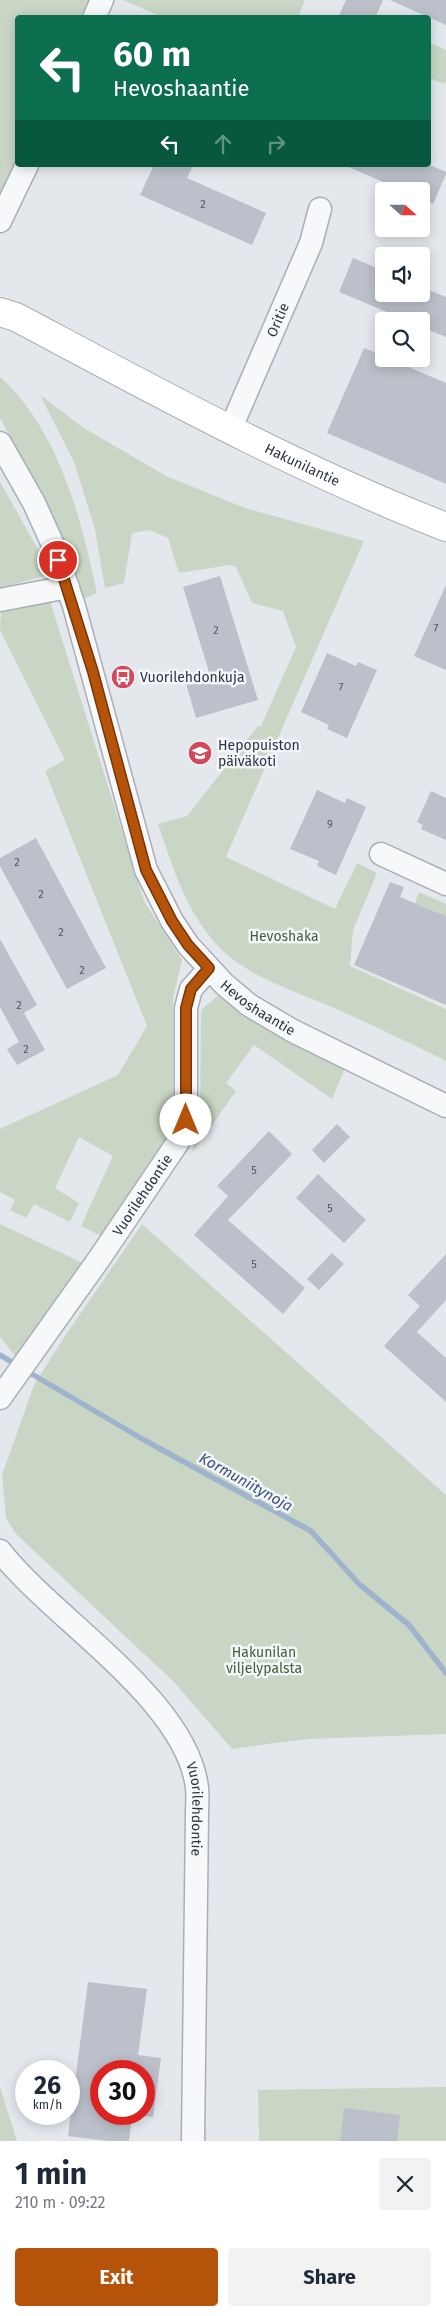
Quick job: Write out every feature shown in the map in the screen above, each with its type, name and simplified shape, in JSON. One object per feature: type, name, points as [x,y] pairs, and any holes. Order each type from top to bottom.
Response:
[{"type":"main road","name":"Hakunilantie","points":[[0,297],[20,305],[162,395]]},
{"type":"main road","name":"Hakunilantie","points":[[0,312],[16,317],[230,430],[344,485],[446,527]]},
{"type":"street","points":[[95,15],[102,0]]},
{"type":"street","points":[[0,221],[26,167]]},
{"type":"street","name":"Oritie","points":[[230,430],[311,243],[320,209]]},
{"type":"street","name":"Hevoshaantie","points":[[0,443],[34,503],[54,546],[93,672],[146,870],[172,921],[188,945],[224,984],[249,1005],[293,1030],[446,1106]]},
{"type":"street","points":[[0,600],[68,587]]},
{"type":"street","points":[[381,854],[446,884]]},
{"type":"street","name":"Vuorilehdontie","points":[[2,1395],[178,1142],[186,1120],[186,1008],[191,989],[209,968]]},
{"type":"street","name":"Vuorilehdontie","points":[[0,1551],[24,1578],[134,1681],[170,1723],[190,1763],[197,1786],[196,1995],[192,2141]]},
{"type":"green space","points":[[0,0],[95,0],[88,15],[15,15],[15,167],[17,167],[0,202]]},
{"type":"green space","points":[[123,0],[305,0],[299,15],[157,15]]},
{"type":"green space","points":[[431,44],[446,50],[446,81],[444,84],[431,79]]},
{"type":"green space","points":[[0,377],[20,398],[38,423],[65,477],[91,564],[97,593],[84,599],[64,541],[47,503],[0,418]]},
{"type":"green space","name":"Hevoshaka","points":[[40,395],[84,428],[166,476],[245,508],[364,541],[226,857],[335,909],[357,863],[377,873],[353,930],[350,966],[446,1009],[446,1061],[251,971],[223,951],[211,938],[193,911],[179,883],[158,824],[187,816],[258,726],[261,726],[296,647],[283,611],[252,603],[236,567],[230,565],[179,573],[168,538],[150,530],[132,533],[124,583],[105,588],[95,529],[74,462]]},
{"type":"green space","points":[[0,482],[52,574],[0,588]]},
{"type":"green space","points":[[50,601],[144,901],[182,960],[173,998],[173,1117],[165,1140],[101,1236],[81,1226],[113,1156],[79,1137],[55,1188],[79,1203],[70,1222],[34,1204],[26,1218],[10,1210],[15,1200],[0,1192],[0,1129],[118,1075],[147,1026],[45,771],[65,760],[0,630],[1,611]]},
{"type":"green space","points":[[419,892],[446,904],[446,916],[415,903]]},
{"type":"green space","points":[[220,994],[345,1068],[332,1099],[254,1045],[226,1083],[236,1091],[192,1153],[200,1112],[201,1010]]},
{"type":"green space","points":[[0,1224],[83,1263],[16,1357],[0,1337]]},
{"type":"green space","name":"Hakunilan viljelypalsta","points":[[142,1224],[446,1495],[446,1734],[307,1739],[232,1749],[174,1682],[16,1534],[6,1518],[2,1475],[34,1385],[63,1339]]},
{"type":"green space","points":[[0,2087],[17,2141],[0,2141]]},
{"type":"green space","points":[[446,2087],[446,2141],[259,2141],[258,2090]]},
{"type":"building","points":[[346,0],[383,0],[376,15],[339,15]]},
{"type":"building","points":[[390,0],[446,0],[446,25],[431,18],[431,15],[424,15]]},
{"type":"building","points":[[431,165],[446,172],[433,204],[430,202],[430,182],[383,182],[349,167],[431,167]]},
{"type":"building","points":[[153,167],[192,167],[187,178],[266,213],[252,245],[140,195]]},
{"type":"building","points":[[353,258],[375,267],[375,302],[430,302],[430,291],[446,297],[446,337],[430,331],[430,312],[387,312],[339,292]]},
{"type":"building","points":[[364,348],[375,352],[375,367],[409,367],[446,383],[446,484],[327,433]]},
{"type":"building","points":[[220,576],[258,700],[196,718],[185,680],[209,672],[183,587]]},
{"type":"building","points":[[446,585],[446,670],[414,656]]},
{"type":"building","points":[[327,653],[356,666],[358,662],[377,670],[347,738],[327,729],[329,725],[301,712]]},
{"type":"building","points":[[317,790],[345,803],[347,798],[366,807],[336,875],[317,866],[319,861],[290,849]]},
{"type":"building","points":[[431,791],[446,798],[446,840],[421,829],[423,825],[417,822]]},
{"type":"building","points":[[36,838],[106,968],[67,989],[0,866],[0,858]]},
{"type":"building","points":[[390,882],[404,887],[400,897],[446,916],[446,1005],[354,965]]},
{"type":"building","points":[[0,939],[37,1005],[24,1013],[45,1050],[17,1065],[7,1049],[19,1042],[0,1007]]},
{"type":"building","points":[[337,1124],[350,1137],[324,1163],[312,1150]]},
{"type":"building","points":[[269,1131],[292,1154],[228,1220],[305,1288],[283,1314],[194,1235],[228,1196],[217,1186]]},
{"type":"building","points":[[318,1174],[366,1220],[344,1243],[296,1198]]},
{"type":"building","points":[[332,1253],[344,1264],[319,1290],[307,1279]]},
{"type":"building","points":[[446,1254],[446,1300],[417,1332],[446,1358],[446,1402],[384,1346],[420,1306],[408,1295]]},
{"type":"building","points":[[88,1982],[147,1989],[138,2055],[161,2058],[155,2102],[155,2060],[90,2060],[90,2125],[131,2125],[129,2141],[108,2141],[68,2136],[69,2125],[80,2125],[80,2060],[78,2060]]},
{"type":"building","points":[[344,2108],[400,2115],[397,2141],[340,2141]]},
{"type":"waterway","name":"Kormuniitynoja","points":[[0,1355],[17,1365]]},
{"type":"waterway","name":"Kormuniitynoja","points":[[25,1370],[144,1440],[311,1531],[359,1584],[409,1625],[446,1673]]},
{"type":"place","name":"Vuorilehdonkuja","points":[[123,677]]},
{"type":"place","name":"Hepopuiston päiväkoti","points":[[200,753]]},
{"type":"route","points":[[58,560],[74,606],[93,672],[146,870],[172,921],[188,945],[209,968],[191,989],[186,1008],[186,1120]]}]
